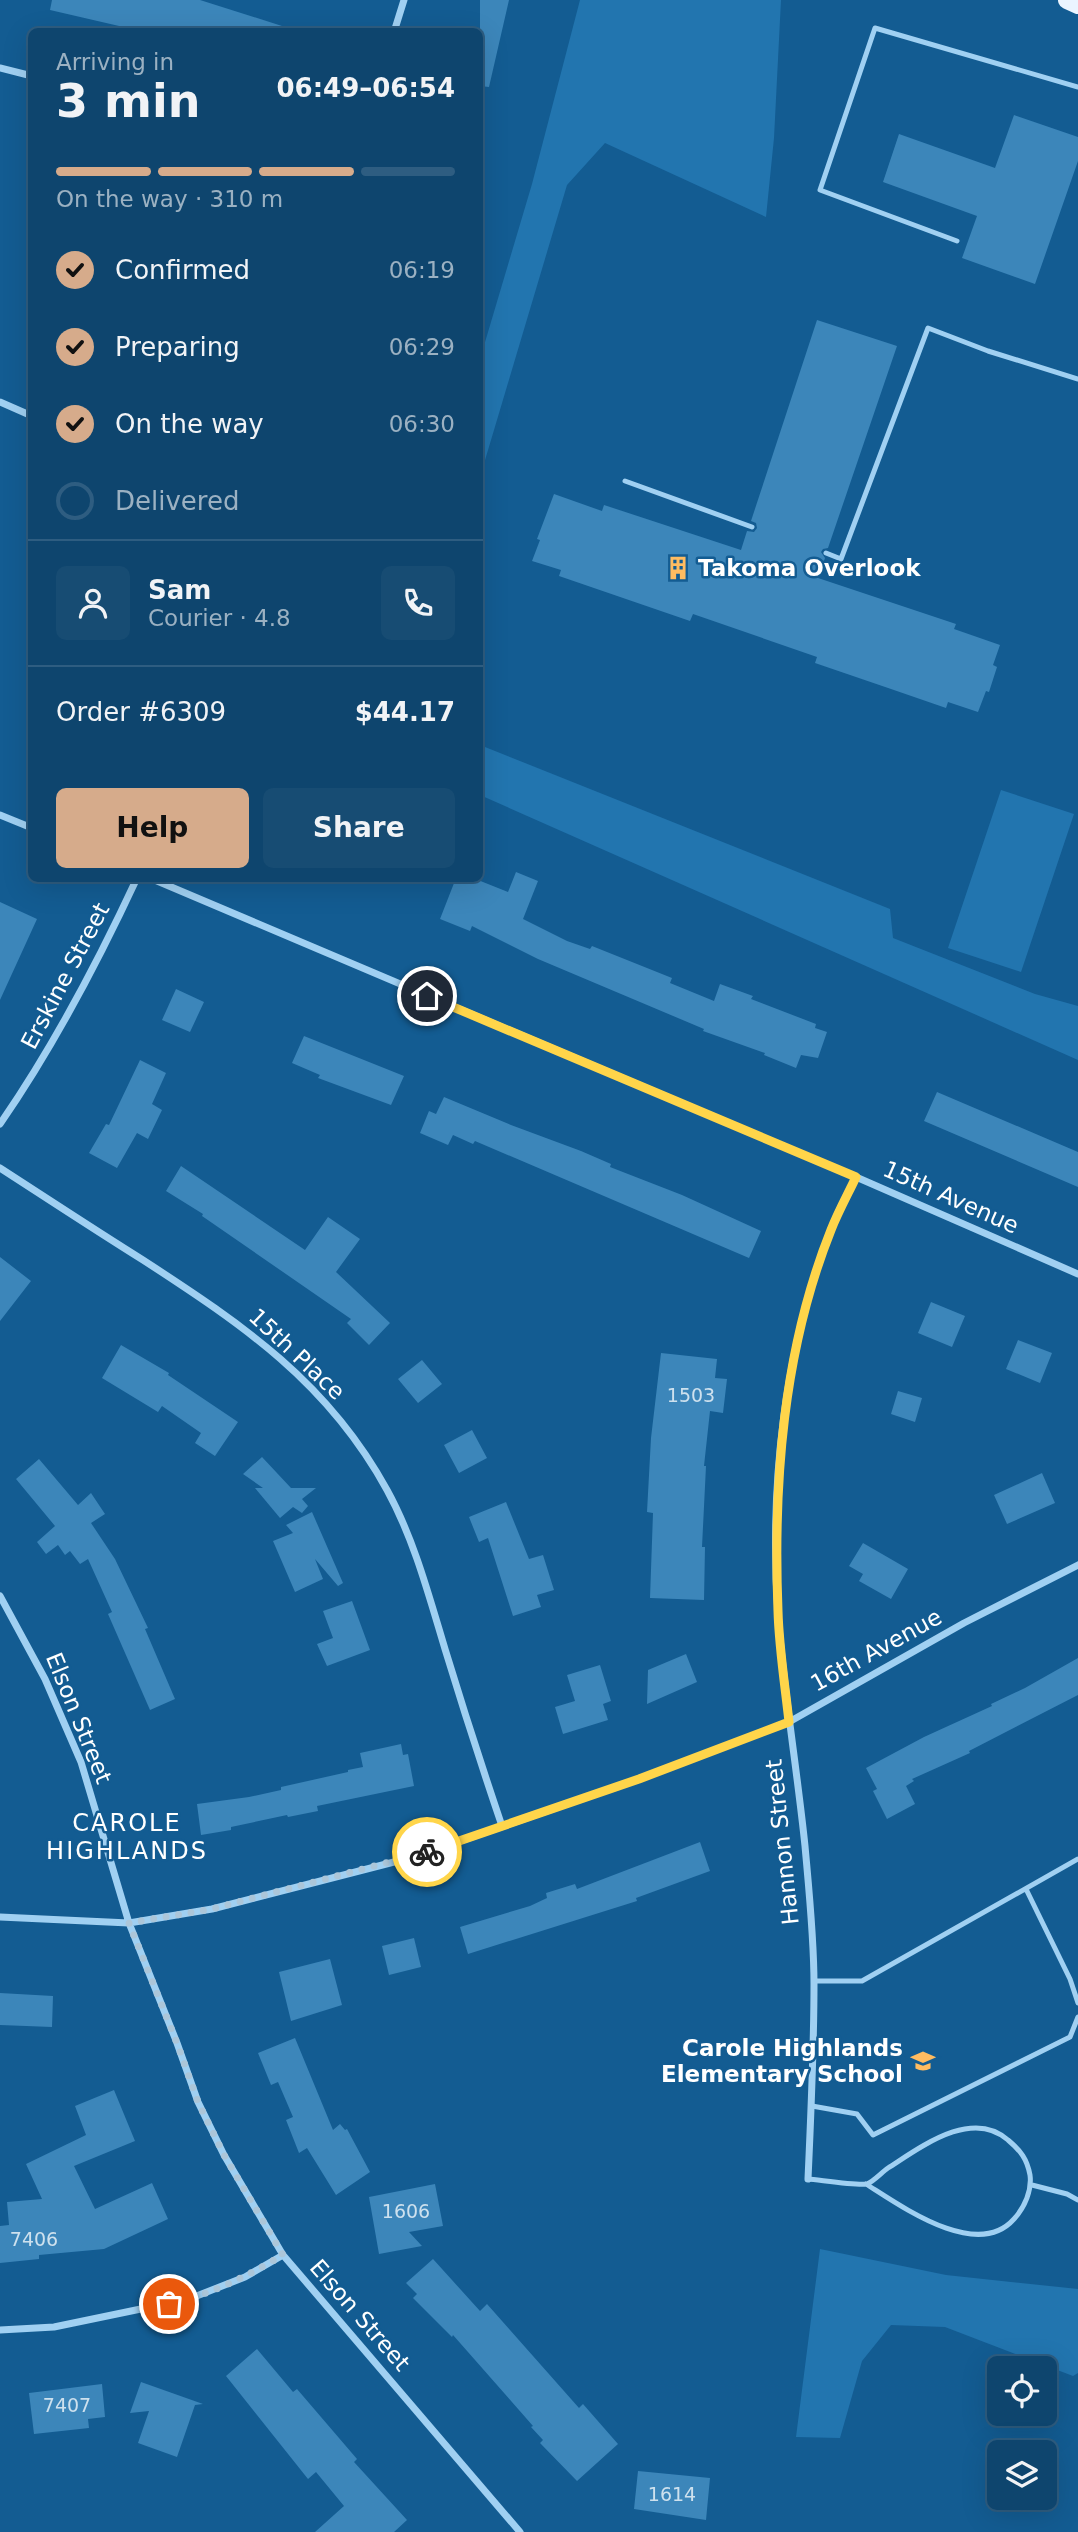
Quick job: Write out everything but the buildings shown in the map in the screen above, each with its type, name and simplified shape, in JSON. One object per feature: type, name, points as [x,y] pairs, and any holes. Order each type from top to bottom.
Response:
[{"type":"main road","points":[[1068,0],[1078,5]]},
{"type":"street","points":[[395,28],[404,0]]},
{"type":"street","points":[[0,68],[28,75]]},
{"type":"street","points":[[0,402],[28,414]]},
{"type":"street","points":[[0,815],[28,826]]},
{"type":"street","name":"Erskine Street","points":[[0,1124],[55,1041],[85,987],[135,882]]},
{"type":"street","name":"15th Avenue","points":[[159,882],[1078,1274]]},
{"type":"street","name":"15th Place","points":[[0,1168],[198,1295],[257,1338],[303,1378],[337,1416],[388,1491],[411,1544],[502,1826]]},
{"type":"street","name":"Hannon Street","points":[[808,2179],[814,1981],[805,1846],[778,1614],[776,1541],[784,1424],[799,1335],[831,1228],[856,1177]]},
{"type":"street","name":"16th Avenue","points":[[0,1917],[129,1923],[212,1909],[394,1862],[639,1779],[789,1722],[964,1623],[1078,1565]]},
{"type":"street","name":"Elson Street","points":[[0,1597],[46,1679],[81,1762],[129,1923],[198,2102],[224,2155],[283,2255],[520,2532]]},
{"type":"street","points":[[0,2330],[54,2327],[189,2299],[245,2277],[283,2255]]},
{"type":"lane","points":[[957,240],[820,190],[875,28],[1078,87]]},
{"type":"lane","points":[[826,553],[841,559],[928,328],[988,351],[1078,379]]},
{"type":"lane","points":[[625,481],[752,527]]},
{"type":"lane","points":[[814,1981],[862,1981],[1078,1859]]},
{"type":"lane","points":[[1026,1889],[1070,1979],[1078,2003]]},
{"type":"lane","points":[[812,2106],[857,2115],[873,2135],[1070,2037],[1078,2017]]},
{"type":"lane","points":[[808,2179],[866,2184],[911,2213],[963,2234],[976,2235],[1000,2230],[1013,2220],[1023,2207],[1031,2186],[1027,2161],[1019,2150],[1001,2133],[973,2127],[940,2136],[866,2184]]},
{"type":"lane","points":[[1031,2186],[1067,2194],[1078,2200]]},
{"type":"shaded area","points":[[580,0],[781,0],[774,138],[766,217],[605,143],[567,185],[483,467],[483,349],[532,184]]},
{"type":"shaded area","points":[[483,746],[890,909],[893,938],[1035,994],[1078,1006],[1078,1060],[483,796]]},
{"type":"shaded area","points":[[1001,790],[1074,814],[1021,972],[948,948]]},
{"type":"shaded area","points":[[820,2249],[946,2275],[1078,2289],[1078,2373],[1073,2376],[1057,2370],[1057,2356],[1021,2356],[945,2327],[891,2325],[862,2361],[840,2438],[796,2437]]},
{"type":"way so far","points":[[169,2304],[245,2277],[283,2255],[224,2155],[198,2102],[129,1923],[212,1909],[427,1852]]},
{"type":"place","name":"Takoma Overlook","points":[[678,568]]},
{"type":"place","name":"Carole Highlands Elementary School","points":[[923,2061]]},
{"type":"district","name":"CAROLE HIGHLANDS","points":[[127,1837]]},
{"type":"route","points":[[427,996],[856,1177],[831,1228],[817,1269],[799,1335],[787,1400],[776,1529],[778,1614],[789,1722],[578,1801],[427,1852]]}]
